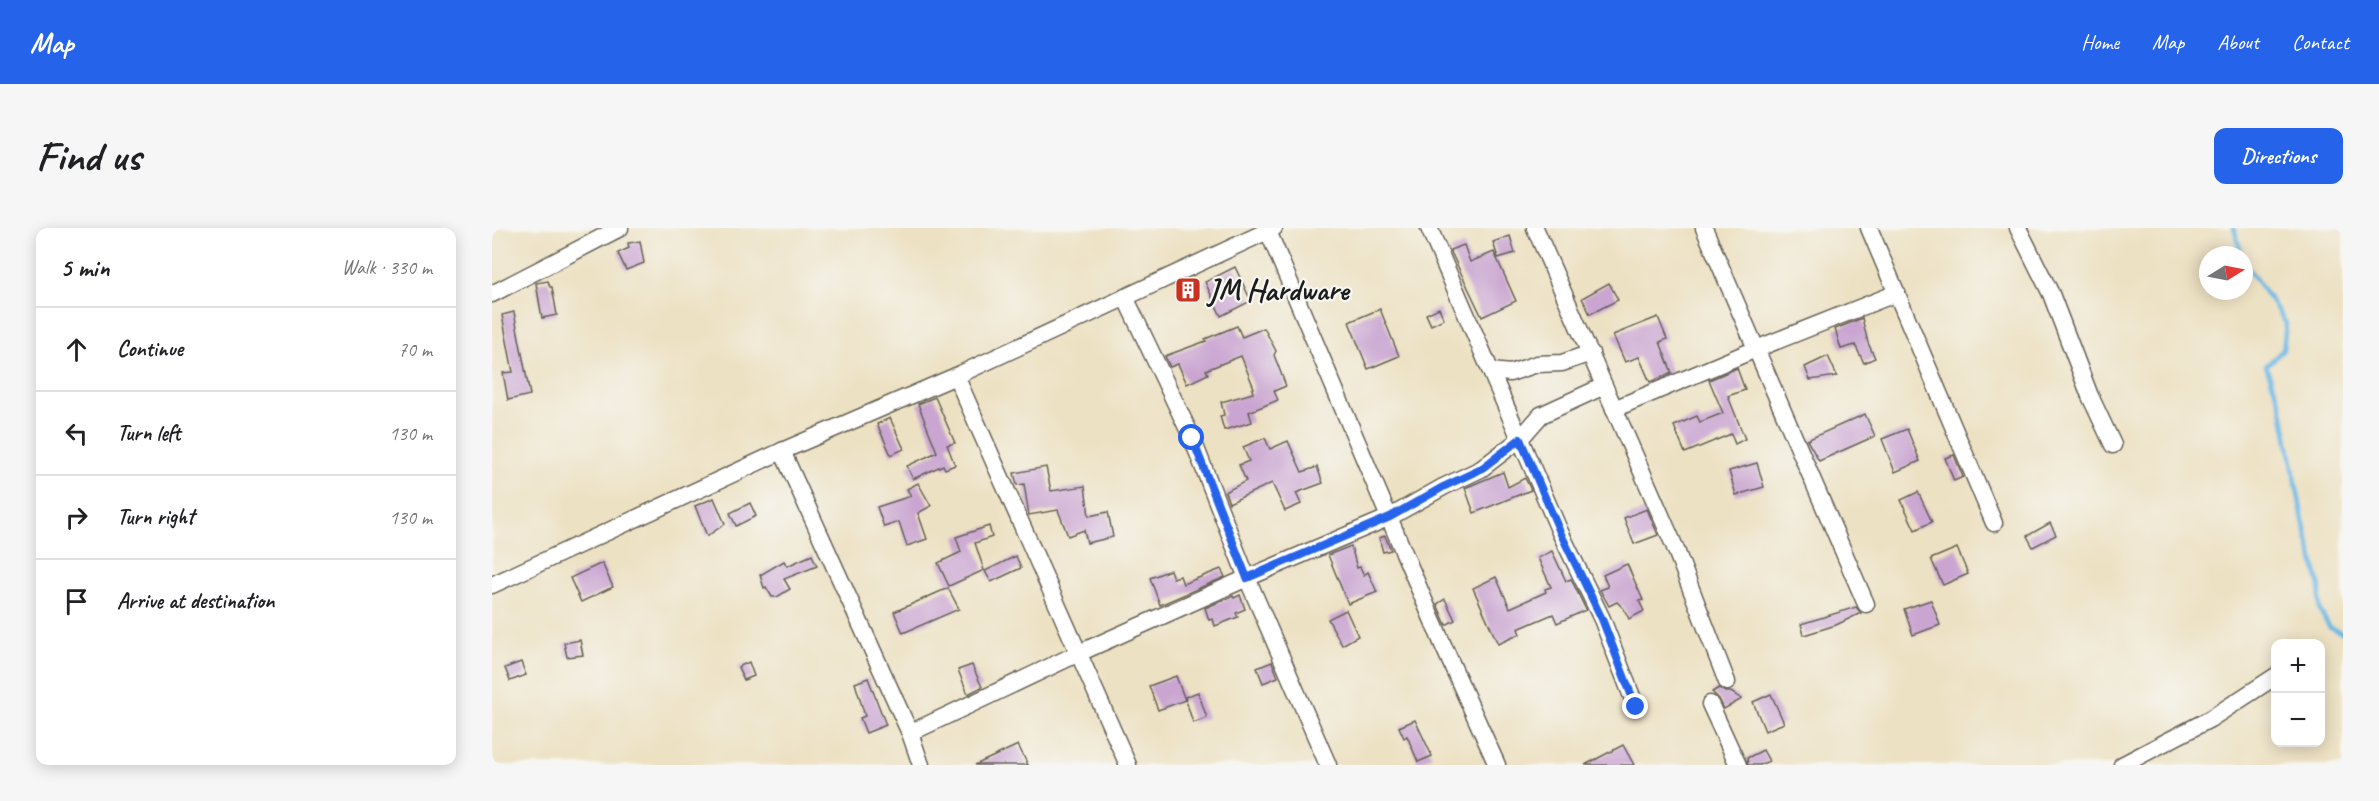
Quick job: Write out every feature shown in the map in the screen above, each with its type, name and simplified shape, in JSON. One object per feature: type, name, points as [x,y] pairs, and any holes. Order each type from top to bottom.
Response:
[{"type":"street","points":[[492,294],[621,228]]},
{"type":"street","points":[[1429,228],[1560,532],[1602,619],[1636,707]]},
{"type":"street","points":[[1535,228],[1674,545],[1727,682]]},
{"type":"street","points":[[1704,228],[1866,604]]},
{"type":"street","points":[[1869,228],[1994,523]]},
{"type":"street","points":[[2018,228],[2051,294],[2090,396],[2113,445]]},
{"type":"street","points":[[492,585],[782,452],[957,376],[1271,230],[1443,645],[1497,765]]},
{"type":"street","points":[[1614,409],[1897,293]]},
{"type":"street","points":[[1125,297],[1192,438],[1247,578],[1328,765]]},
{"type":"street","points":[[1491,371],[1510,372],[1538,364],[1562,363],[1591,353]]},
{"type":"street","points":[[957,376],[1128,765]]},
{"type":"street","points":[[910,733],[1079,653],[1390,517],[1443,487],[1481,469],[1520,439],[1541,415],[1604,386]]},
{"type":"street","points":[[782,452],[910,733],[921,765]]},
{"type":"street","points":[[2122,765],[2210,719],[2271,679]]},
{"type":"street","points":[[1710,704],[1738,765]]},
{"type":"building","points":[[1510,236],[1515,253],[1498,258],[1493,242]]},
{"type":"building","points":[[640,241],[644,263],[626,270],[618,253],[629,248],[628,243]]},
{"type":"building","points":[[1464,245],[1470,262],[1494,252],[1516,301],[1482,317],[1450,250]]},
{"type":"building","points":[[1235,267],[1251,301],[1221,316],[1205,282]]},
{"type":"building","points":[[548,281],[552,287],[557,315],[542,318],[536,283]]},
{"type":"building","points":[[1609,283],[1618,300],[1590,314],[1582,298]]},
{"type":"building","points":[[1439,308],[1444,319],[1431,325],[1426,314]]},
{"type":"building","points":[[1380,309],[1399,356],[1368,369],[1349,322]]},
{"type":"building","points":[[514,312],[530,395],[508,400],[503,373],[513,372],[502,315]]},
{"type":"building","points":[[1658,317],[1667,339],[1660,342],[1672,373],[1650,382],[1639,357],[1625,362],[1613,335]]},
{"type":"building","points":[[1862,318],[1868,343],[1875,358],[1864,363],[1855,345],[1841,349],[1835,329]]},
{"type":"building","points":[[1237,326],[1242,337],[1264,328],[1276,351],[1274,355],[1286,386],[1274,391],[1278,400],[1249,412],[1252,422],[1224,430],[1220,416],[1224,415],[1221,402],[1253,393],[1254,388],[1241,356],[1206,370],[1208,374],[1187,384],[1178,364],[1170,367],[1165,356],[1206,341],[1205,339]]},
{"type":"building","points":[[1828,356],[1837,376],[1810,380],[1805,367]]},
{"type":"building","points":[[1737,368],[1745,390],[1728,396],[1745,439],[1735,444],[1731,434],[1685,453],[1674,426],[1697,416],[1700,422],[1723,413],[1709,380]]},
{"type":"building","points":[[935,397],[955,443],[947,445],[955,465],[945,469],[943,465],[913,479],[907,466],[937,452],[918,404]]},
{"type":"building","points":[[1865,414],[1875,436],[1819,461],[1807,440]]},
{"type":"building","points":[[890,418],[904,449],[891,455],[877,424]]},
{"type":"building","points":[[1907,429],[1920,461],[1895,472],[1882,439]]},
{"type":"building","points":[[1265,438],[1270,449],[1288,441],[1302,472],[1317,467],[1323,483],[1296,493],[1301,504],[1285,511],[1272,483],[1229,503],[1225,492],[1246,481],[1239,465],[1249,461],[1243,447]]},
{"type":"building","points":[[1954,455],[1963,477],[1954,481],[1945,458]]},
{"type":"building","points":[[1757,463],[1764,487],[1736,495],[1729,471]]},
{"type":"building","points":[[1046,467],[1051,491],[1085,486],[1089,516],[1108,512],[1113,537],[1087,543],[1084,530],[1068,536],[1058,510],[1029,515],[1024,484],[1017,485],[1014,473]]},
{"type":"building","points":[[1503,472],[1508,487],[1525,478],[1531,490],[1474,513],[1465,488]]},
{"type":"building","points":[[918,483],[931,506],[918,513],[927,539],[907,546],[899,522],[884,527],[877,507],[911,496],[907,489]]},
{"type":"building","points":[[1918,492],[1932,522],[1915,530],[1901,500]]},
{"type":"building","points":[[714,498],[725,524],[707,536],[695,506]]},
{"type":"building","points":[[750,503],[756,516],[736,526],[730,513]]},
{"type":"building","points":[[1647,509],[1658,535],[1634,544],[1624,518]]},
{"type":"building","points":[[2050,523],[2056,535],[2033,547],[2027,536]]},
{"type":"building","points":[[989,526],[992,537],[975,543],[984,570],[949,586],[938,563],[961,552],[956,537]]},
{"type":"building","points":[[1385,536],[1391,550],[1383,552],[1379,538]]},
{"type":"building","points":[[1351,546],[1357,568],[1360,567],[1364,575],[1368,572],[1377,592],[1348,604],[1328,555]]},
{"type":"building","points":[[1957,548],[1968,574],[1943,585],[1931,559]]},
{"type":"building","points":[[1552,551],[1566,581],[1571,579],[1586,610],[1557,623],[1553,614],[1518,629],[1520,634],[1498,644],[1473,588],[1496,577],[1510,608],[1546,592],[1545,589],[1551,587],[1538,558]]},
{"type":"building","points":[[812,555],[817,566],[784,579],[790,589],[777,597],[772,597],[766,587],[764,588],[760,575],[784,561],[787,566]]},
{"type":"building","points":[[1016,556],[1021,568],[991,582],[985,571]]},
{"type":"building","points":[[602,563],[613,587],[581,602],[570,578]]},
{"type":"building","points":[[1627,564],[1643,600],[1639,601],[1644,611],[1629,619],[1617,602],[1609,606],[1600,590],[1608,587],[1603,575]]},
{"type":"building","points":[[1221,569],[1225,577],[1160,605],[1150,578],[1170,570],[1173,578],[1180,576],[1183,584]]},
{"type":"building","points":[[948,588],[959,609],[903,633],[894,612]]},
{"type":"building","points":[[1240,595],[1245,609],[1236,613],[1238,617],[1215,626],[1213,619],[1209,620],[1205,608]]},
{"type":"building","points":[[1445,599],[1455,620],[1446,625],[1437,604]]},
{"type":"building","points":[[1931,600],[1940,625],[1913,635],[1904,609]]},
{"type":"building","points":[[1856,607],[1861,613],[1836,625],[1804,635],[1801,624]]},
{"type":"building","points":[[1346,610],[1358,636],[1342,645],[1328,619]]},
{"type":"building","points":[[580,640],[583,655],[567,657],[564,643]]},
{"type":"building","points":[[521,662],[526,675],[510,681],[505,668]]},
{"type":"building","points":[[749,662],[754,676],[744,680],[738,667]]},
{"type":"building","points":[[1272,662],[1278,677],[1263,683],[1257,668]]},
{"type":"building","points":[[972,665],[982,687],[968,694],[958,670]]},
{"type":"building","points":[[1176,676],[1185,700],[1158,710],[1149,686]]},
{"type":"building","points":[[868,678],[886,725],[866,733],[860,718],[865,716],[855,683]]},
{"type":"building","points":[[1719,688],[1742,699],[1724,709],[1712,692]]},
{"type":"building","points":[[1198,692],[1207,718],[1193,723],[1185,697]]},
{"type":"building","points":[[1771,694],[1784,723],[1765,731],[1753,702]]},
{"type":"building","points":[[1415,720],[1432,756],[1418,762],[1407,736],[1404,738],[1399,727]]},
{"type":"building","points":[[1018,745],[1028,765],[975,765]]},
{"type":"building","points":[[1623,745],[1634,765],[1585,765]]},
{"type":"building","points":[[1763,750],[1769,761],[1760,765],[1748,765],[1747,758]]},
{"type":"waterway","points":[[2234,228],[2239,246]]},
{"type":"waterway","points":[[2253,275],[2286,323],[2283,350],[2266,366],[2281,405],[2303,520],[2320,587],[2319,609],[2330,628],[2343,633]]},
{"type":"place","name":"JM Hardware","points":[[1188,290]]},
{"type":"route","points":[[1192,438],[1247,578],[1390,517],[1443,487],[1481,469],[1520,439],[1560,532],[1602,619],[1636,707]]}]
